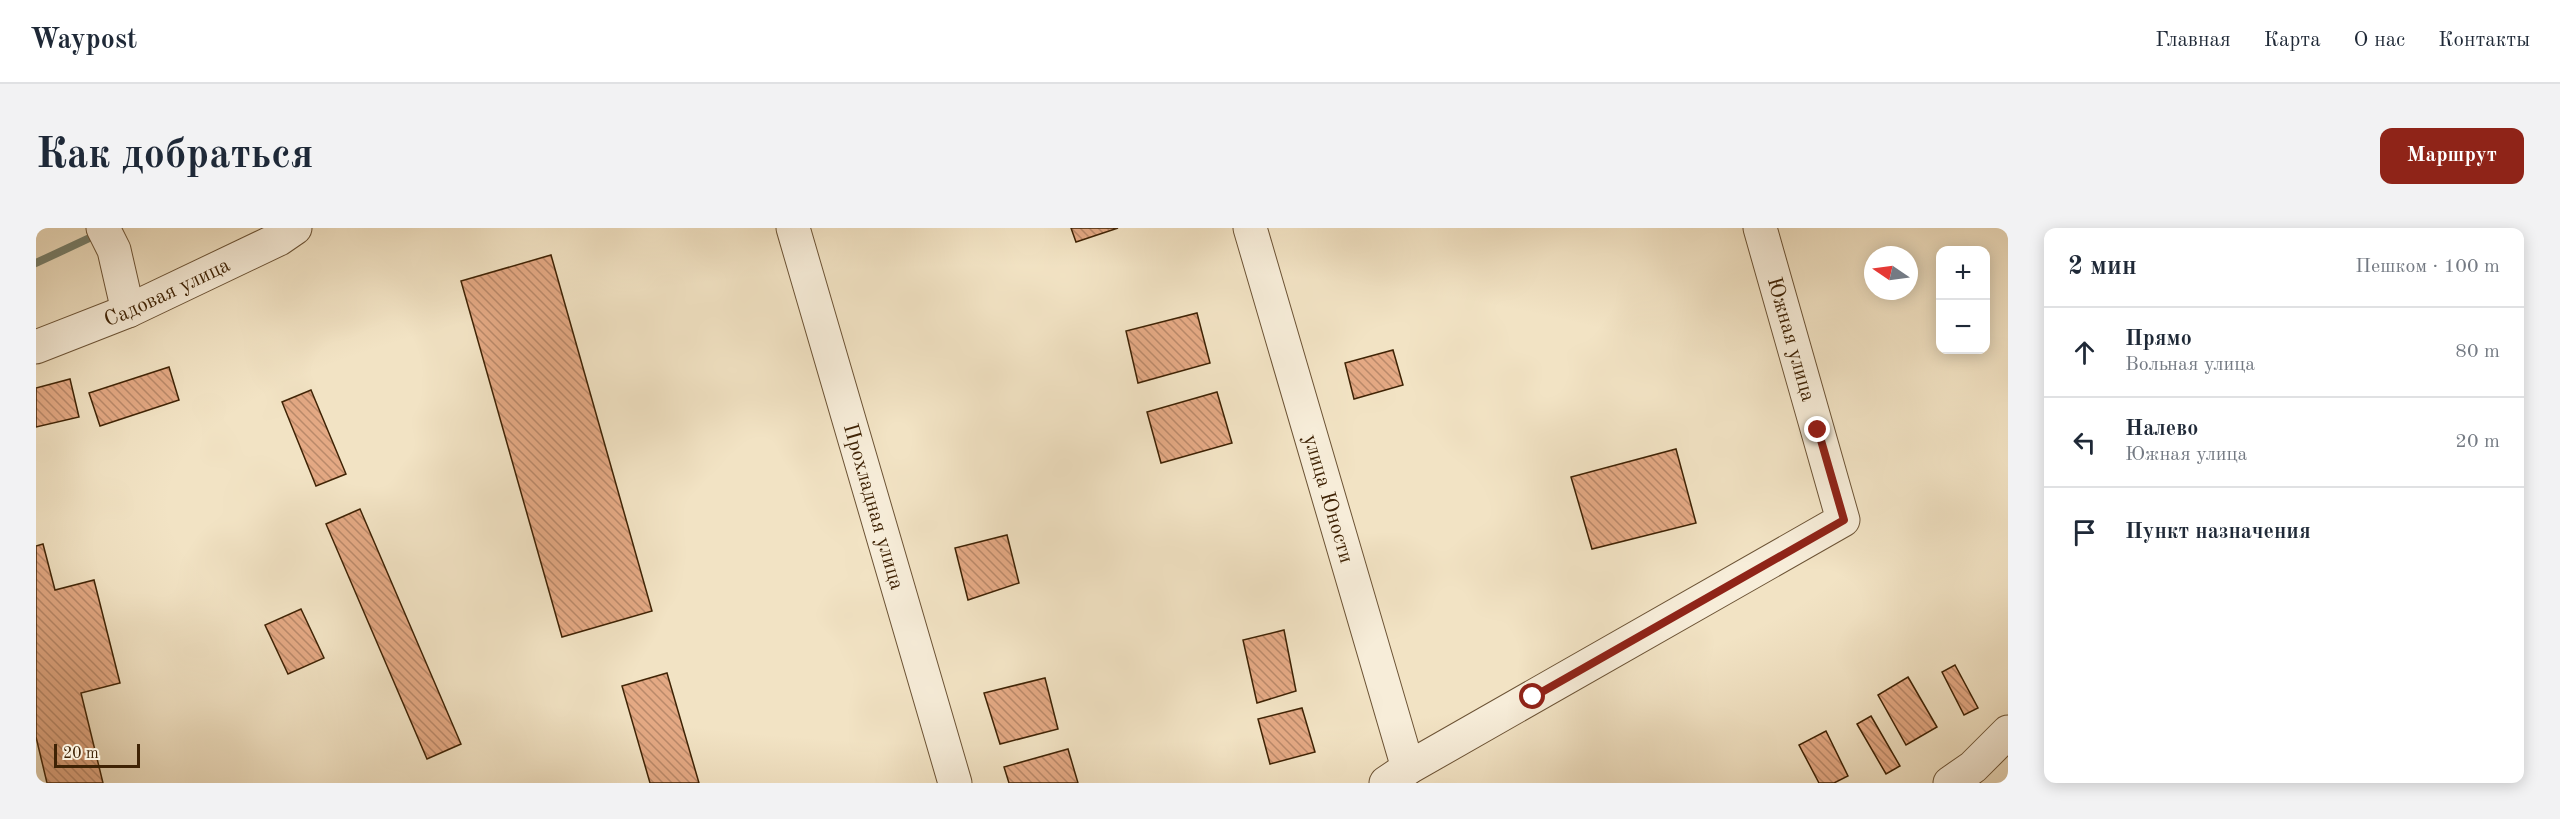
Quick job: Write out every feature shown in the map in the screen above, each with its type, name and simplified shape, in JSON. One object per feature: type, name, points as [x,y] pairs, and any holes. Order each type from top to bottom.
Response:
[{"type":"street","name":"Садовая улица","points":[[36,346],[128,311],[279,239],[295,228]]},
{"type":"street","name":"Прохладная улица","points":[[792,228],[955,783]]},
{"type":"street","name":"улица Юности","points":[[1250,228],[1397,775]]},
{"type":"street","name":"Южная улица","points":[[1397,775],[1844,520],[1760,228]]},
{"type":"street","points":[[109,239],[128,311]]},
{"type":"street","points":[[1950,783],[1973,767],[2008,732]]},
{"type":"building","points":[[1071,228],[1118,228],[1076,242]]},
{"type":"building","points":[[551,255],[652,611],[562,637],[461,281]]},
{"type":"building","points":[[1197,313],[1210,363],[1138,383],[1126,331]]},
{"type":"building","points":[[1393,350],[1403,385],[1354,399],[1345,363]]},
{"type":"building","points":[[169,367],[179,400],[100,426],[89,393]]},
{"type":"building","points":[[70,379],[79,417],[36,427],[36,388]]},
{"type":"building","points":[[311,390],[346,474],[316,486],[282,402]]},
{"type":"building","points":[[1217,392],[1232,443],[1161,463],[1147,412]]},
{"type":"building","points":[[1676,449],[1696,523],[1592,549],[1571,477]]},
{"type":"building","points":[[360,509],[461,744],[427,759],[326,524]]},
{"type":"building","points":[[1007,535],[1019,583],[968,600],[955,548]]},
{"type":"building","points":[[43,544],[55,590],[94,580],[120,683],[81,693],[103,783],[47,783],[36,737],[36,546]]},
{"type":"building","points":[[301,609],[324,658],[288,674],[265,625]]},
{"type":"building","points":[[1284,630],[1296,691],[1257,703],[1243,640]]},
{"type":"building","points":[[1955,665],[1978,708],[1964,715],[1942,672]]},
{"type":"building","points":[[667,673],[699,783],[650,783],[622,686]]},
{"type":"building","points":[[1908,677],[1937,727],[1906,745],[1878,695]]},
{"type":"building","points":[[1045,678],[1058,729],[1000,744],[984,693]]},
{"type":"building","points":[[1302,708],[1315,752],[1270,764],[1258,719]]},
{"type":"building","points":[[1871,716],[1900,766],[1886,774],[1857,724]]},
{"type":"building","points":[[1826,731],[1848,776],[1834,783],[1819,783],[1799,745]]},
{"type":"building","points":[[1068,749],[1078,783],[1009,783],[1004,767]]},
{"type":"waterway","points":[[36,263],[98,234]]},
{"type":"route","points":[[1533,697],[1844,520],[1818,430]]}]
